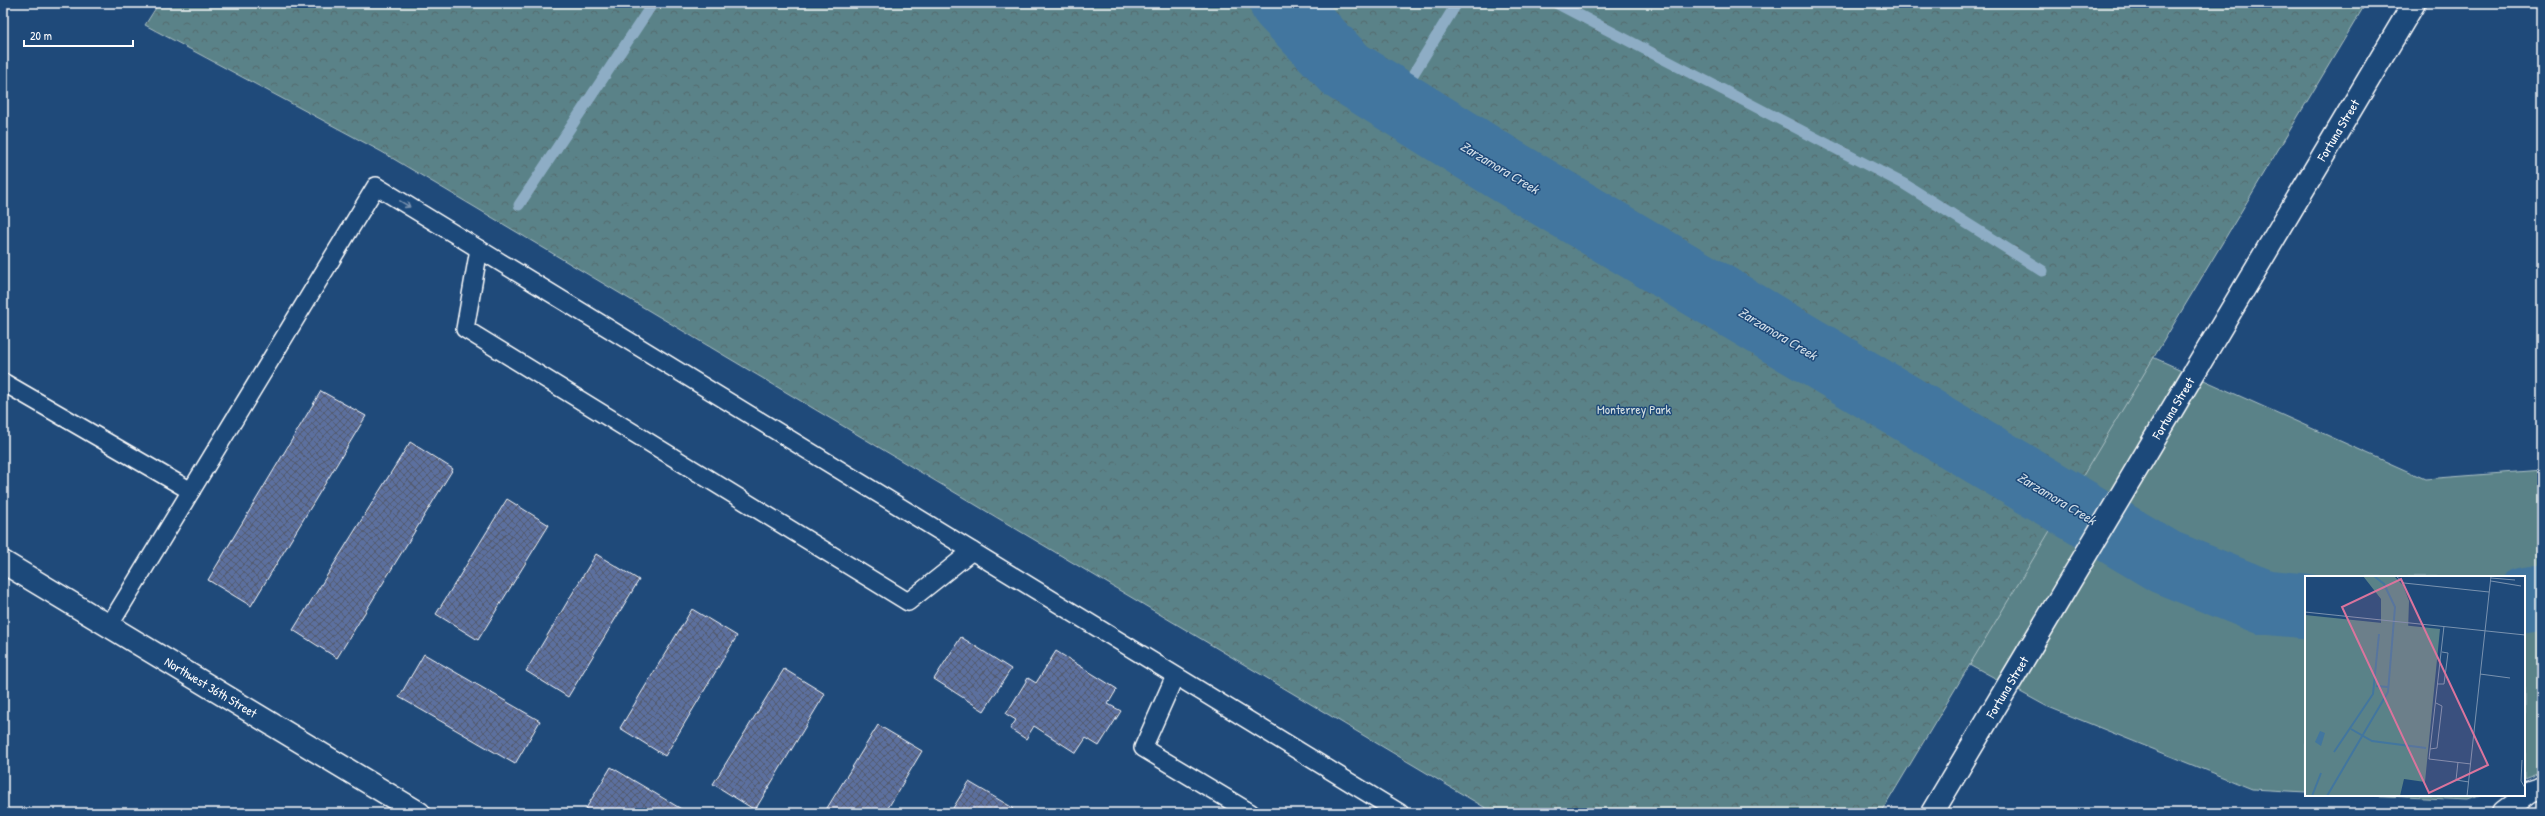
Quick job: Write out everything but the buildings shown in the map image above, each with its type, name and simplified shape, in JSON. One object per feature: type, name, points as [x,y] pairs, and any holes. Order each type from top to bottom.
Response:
[{"type":"street","name":"Fortuna Street","points":[[1932,813],[2414,3]]},
{"type":"street","name":"Northwest 36th Street","points":[[3,562],[419,813]]},
{"type":"street","points":[[2525,796],[2530,792],[2542,788]]},
{"type":"street","points":[[2503,813],[2525,796]]},
{"type":"lane","points":[[109,626],[376,186],[1400,813]]},
{"type":"lane","points":[[479,249],[465,329],[908,602],[972,551]]},
{"type":"lane","points":[[3,382],[191,491]]},
{"type":"lane","points":[[1175,676],[1143,748],[1251,813]]},
{"type":"green space","name":"Monterrey Park","points":[[159,3],[2366,3],[1881,813],[1494,813],[382,152],[145,25]]},
{"type":"green space","points":[[1230,260],[2090,329],[2425,479],[2542,470],[2542,772],[2525,779],[2525,576],[2305,576],[2305,792],[2252,789],[2046,706]]},
{"type":"green space","points":[[2385,796],[2479,796],[2468,800]]},
{"type":"waterway","points":[[519,205],[653,3]]},
{"type":"waterway","name":"Zarzamora Creek","points":[[1282,3],[1347,71],[1504,169],[2165,562],[2264,602],[2305,606]]},
{"type":"waterway","points":[[1396,102],[1457,3]]},
{"type":"waterway","points":[[1556,3],[1904,184],[2043,271]]},
{"type":"waterway","name":"Zarzamora Creek","points":[[2525,600],[2542,597]]}]
